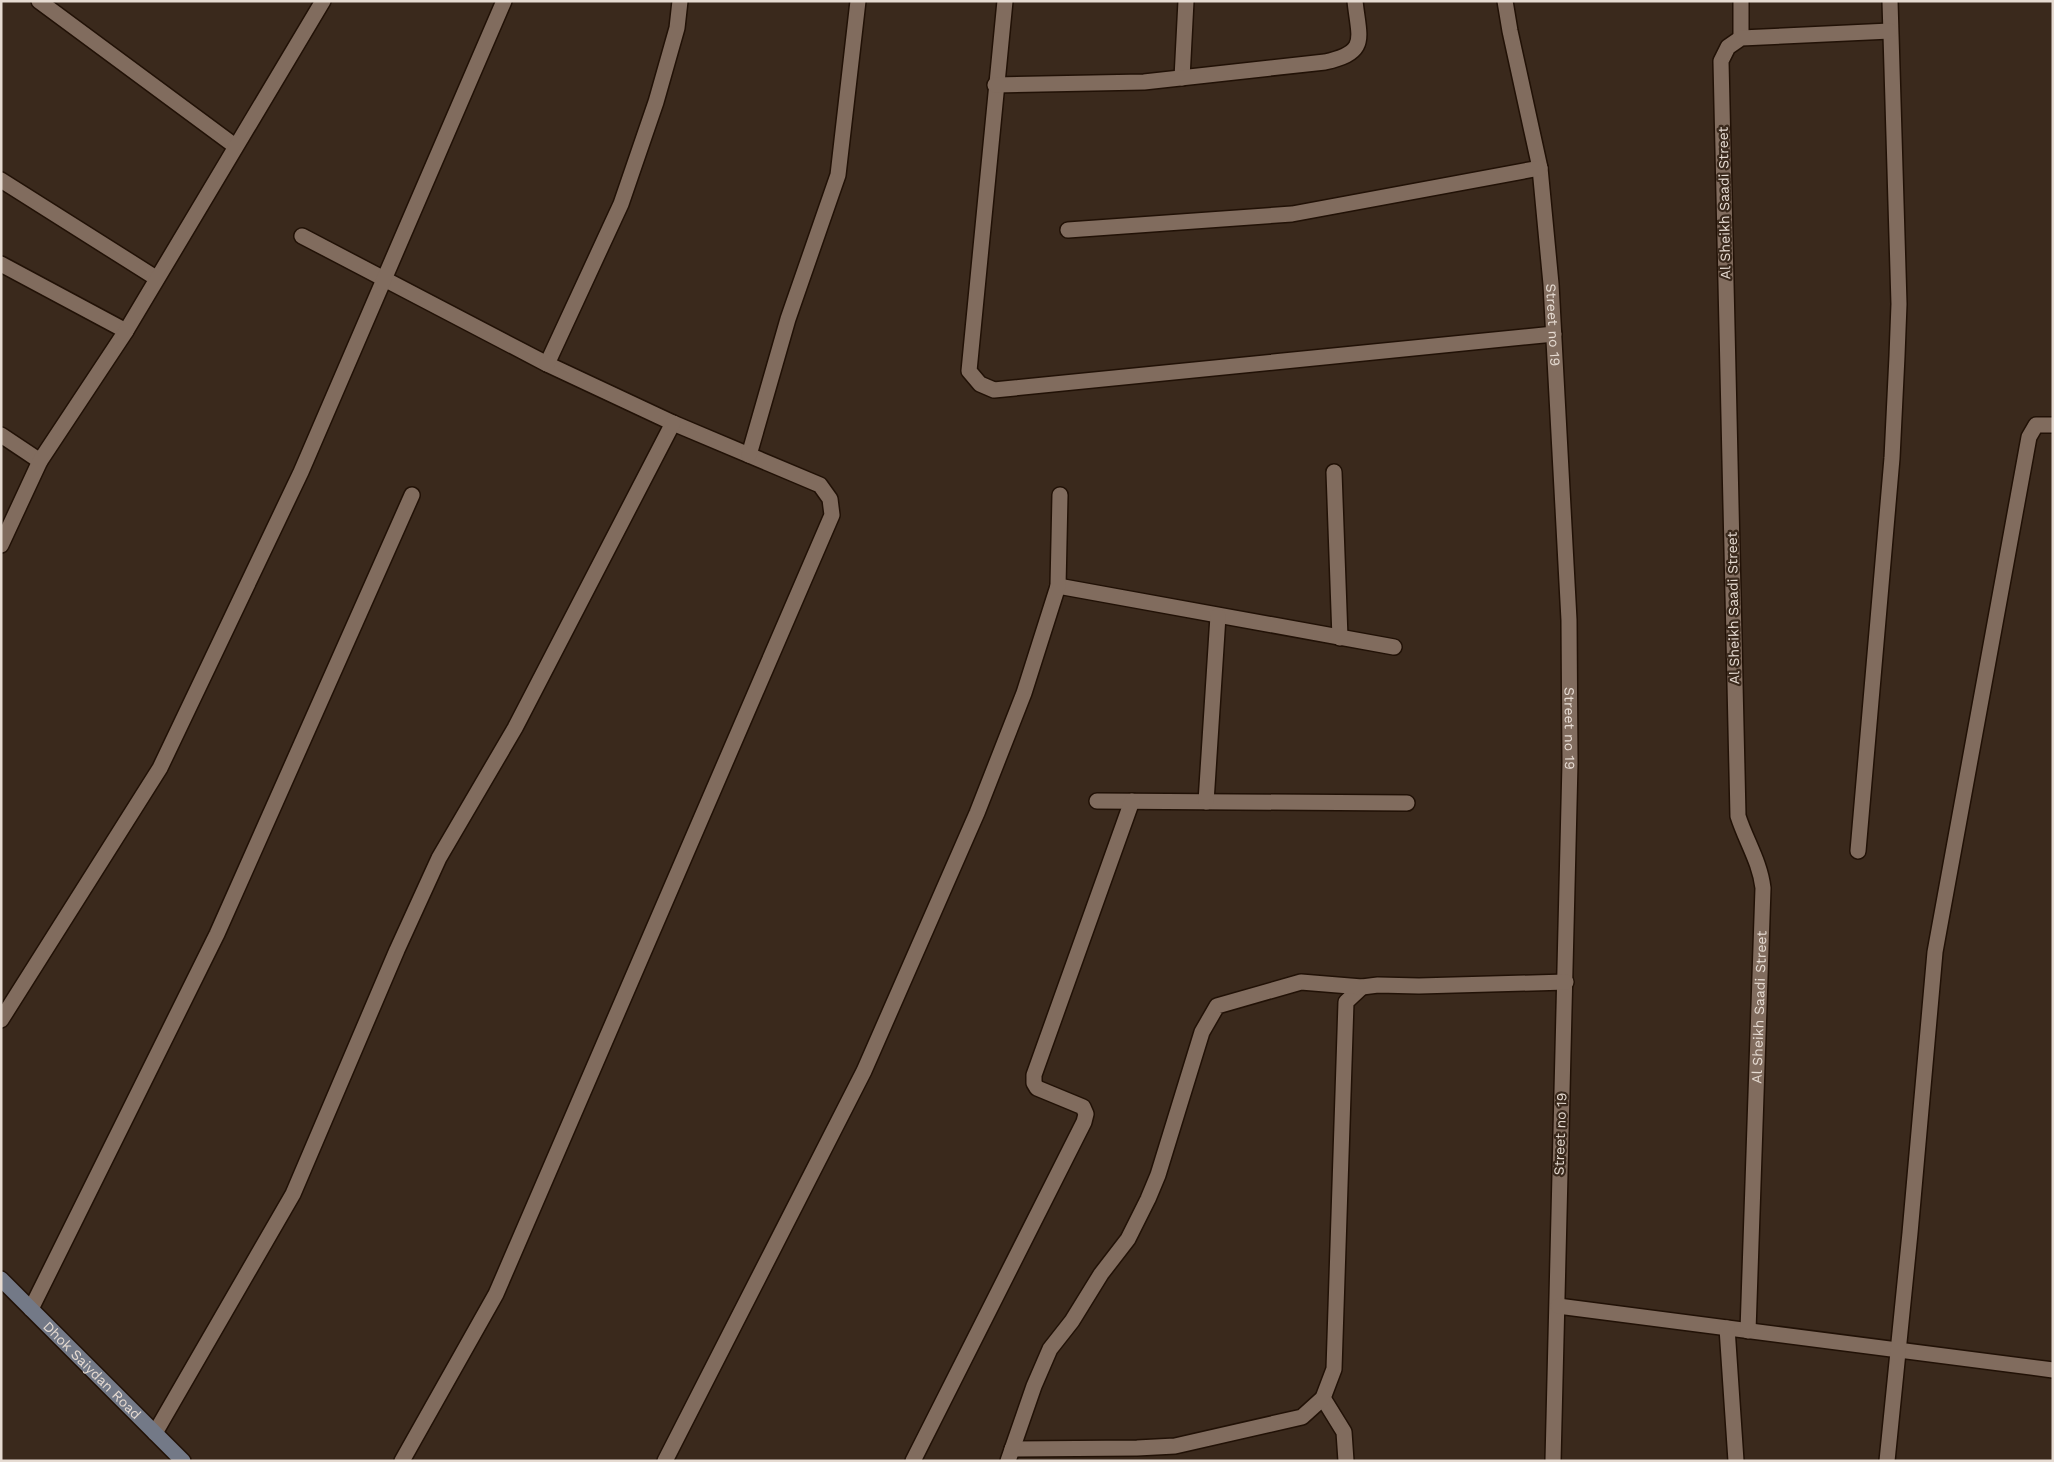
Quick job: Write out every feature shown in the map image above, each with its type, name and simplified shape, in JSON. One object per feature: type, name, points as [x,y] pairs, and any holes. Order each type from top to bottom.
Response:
[{"type":"main road","name":"Dhok Saiydan Road","points":[[1,1278],[183,1461]]},
{"type":"street","points":[[40,1],[235,146]]},
{"type":"street","points":[[1,544],[40,461],[126,331],[323,1]]},
{"type":"street","points":[[1,1020],[160,768],[301,472],[504,1]]},
{"type":"street","points":[[547,364],[621,204],[656,102],[677,28],[680,1]]},
{"type":"street","points":[[749,456],[788,319],[838,175],[858,1]]},
{"type":"street","points":[[1005,1],[995,85],[969,371],[980,384],[994,390],[1554,334]]},
{"type":"street","points":[[1182,78],[1186,1]]},
{"type":"street","points":[[995,85],[1144,82],[1325,62],[1342,58],[1353,52],[1359,41],[1355,1]]},
{"type":"street","name":"Street no 19","points":[[1505,1],[1540,168],[1549,252],[1569,620],[1570,763],[1566,982],[1558,1210],[1558,1306],[1553,1461]]},
{"type":"street","points":[[1741,1],[1741,38],[1890,31]]},
{"type":"street","points":[[1858,851],[1896,405],[1899,304],[1893,50],[1890,31],[1890,1]]},
{"type":"street","name":"Al Sheikh Saadi Street","points":[[1741,38],[1728,47],[1721,61],[1738,816],[1745,838],[1761,871],[1763,888],[1748,1331]]},
{"type":"street","points":[[1068,230],[1292,214],[1540,168]]},
{"type":"street","points":[[1,180],[156,278]]},
{"type":"street","points":[[302,236],[547,364],[673,424],[820,484],[830,499],[832,515],[496,1294],[402,1461]]},
{"type":"street","points":[[1,264],[126,331]]},
{"type":"street","points":[[155,1433],[293,1194],[397,950],[439,858],[515,728],[673,424]]},
{"type":"street","points":[[1887,1461],[1935,952],[2029,437],[2036,425],[2053,425]]},
{"type":"street","points":[[1,435],[40,461]]},
{"type":"street","points":[[1334,472],[1340,638]]},
{"type":"street","points":[[31,1309],[217,934],[412,495]]},
{"type":"street","points":[[665,1461],[864,1071],[977,813],[1024,693],[1058,586],[1060,495]]},
{"type":"street","points":[[1058,586],[1394,647]]},
{"type":"street","points":[[1206,802],[1218,616]]},
{"type":"street","points":[[1097,801],[1408,803]]},
{"type":"street","points":[[913,1461],[1084,1122],[1086,1114],[1083,1107],[1037,1088],[1034,1083],[1034,1075],[1132,801]]},
{"type":"street","points":[[1362,987],[1346,1002],[1334,1368],[1323,1398],[1302,1417],[1137,1455],[1010,1455],[1034,1386],[1050,1349],[1072,1321],[1101,1274],[1128,1239],[1148,1199],[1158,1174],[1202,1032],[1217,1006],[1302,982],[1362,987],[1378,985],[1419,986],[1566,982]]},
{"type":"street","points":[[1558,1306],[2053,1370]]},
{"type":"street","points":[[1726,1328],[1736,1461]]},
{"type":"street","points":[[1323,1398],[1344,1432],[1346,1461]]}]
